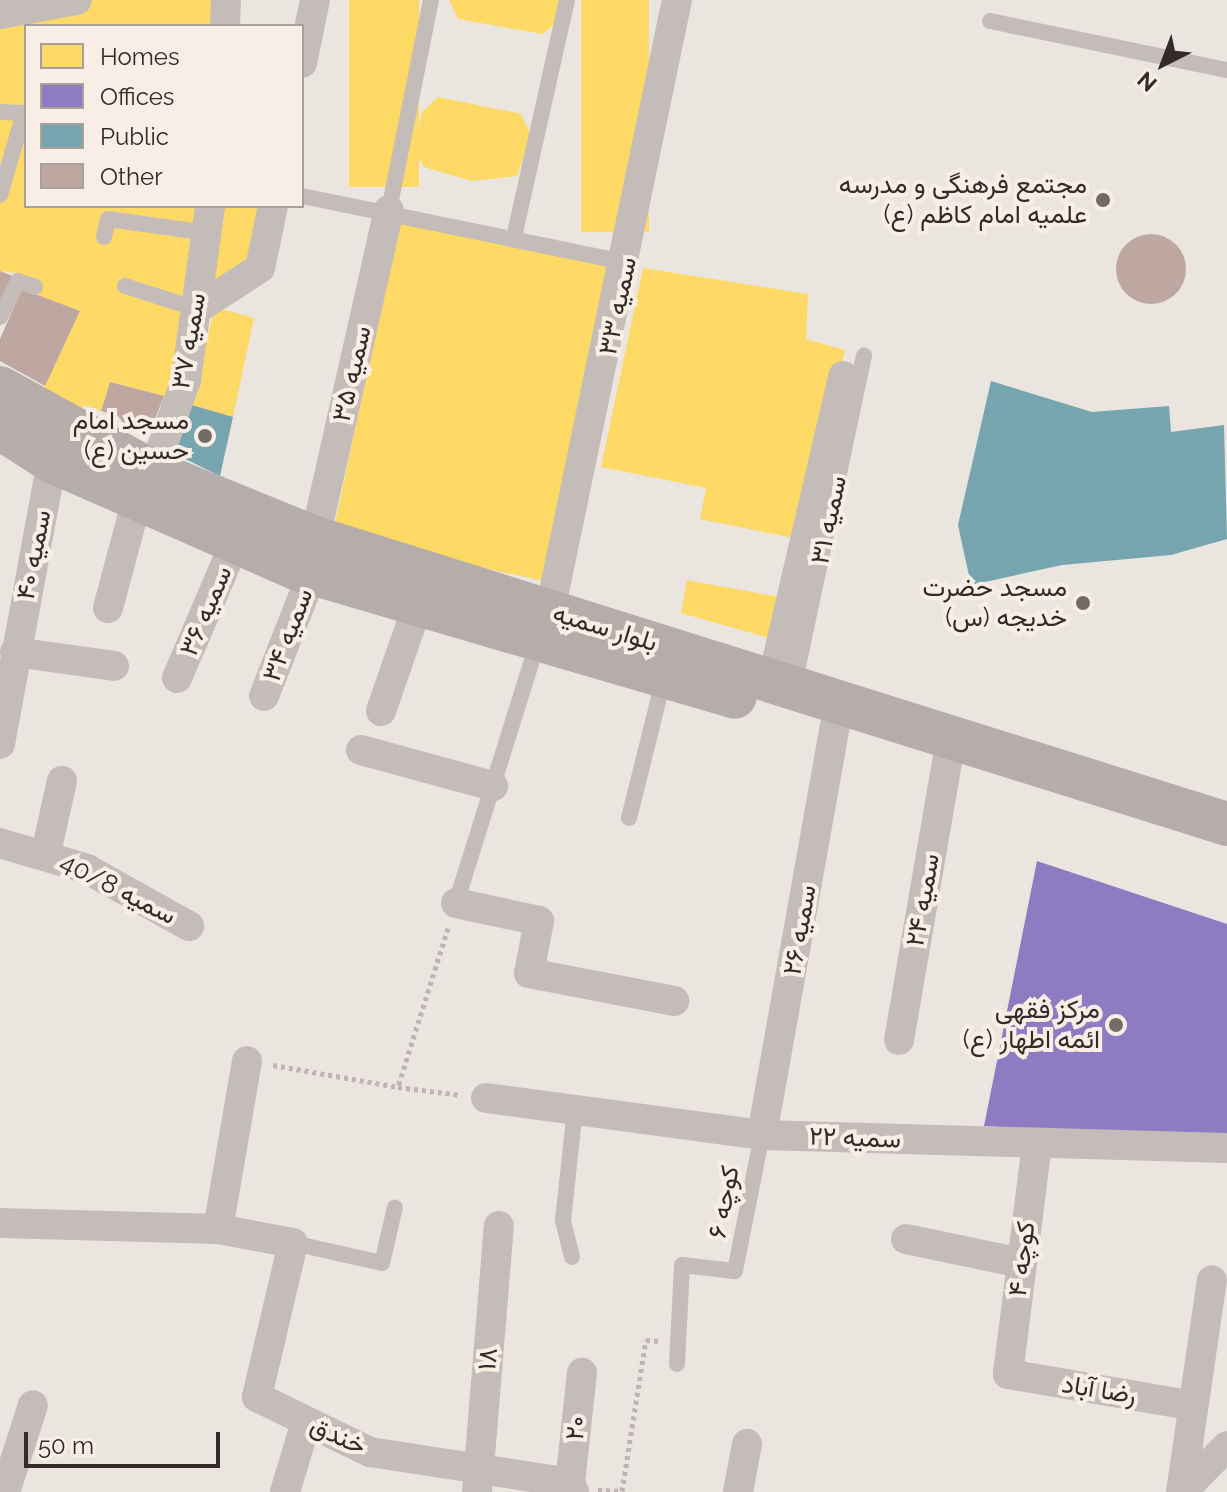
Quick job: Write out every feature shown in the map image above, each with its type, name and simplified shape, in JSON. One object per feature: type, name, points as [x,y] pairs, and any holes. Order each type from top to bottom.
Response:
[{"type":"main road","name":"بلوار سمیه","points":[[0,388],[235,543],[313,556],[544,628],[664,678],[835,725],[1227,855]]},
{"type":"main road","name":"بلوار سمیه","points":[[0,428],[52,461],[145,486],[313,556],[417,607],[544,628],[784,682],[1227,824]]},
{"type":"street","points":[[0,14],[77,0]]},
{"type":"street","points":[[225,24],[226,0]]},
{"type":"street","points":[[304,53],[315,0]]},
{"type":"street","name":"سمیه ۳۳","points":[[544,628],[628,263],[677,0]]},
{"type":"street","points":[[197,309],[260,268],[273,208]]},
{"type":"street","name":"سمیه ۳۵","points":[[313,556],[389,210]]},
{"type":"street","name":"سمیه ۳۷","points":[[108,608],[145,486],[186,380],[208,220]]},
{"type":"street","name":"سمیه ۳۱","points":[[784,682],[854,365]]},
{"type":"street","name":"سمیه ۴۰","points":[[0,744],[8,651],[52,461]]},
{"type":"street","name":"سمیه ۳۶","points":[[177,678],[235,543]]},
{"type":"street","name":"سمیه ۳۴","points":[[264,696],[313,556]]},
{"type":"street","points":[[381,711],[417,607]]},
{"type":"street","points":[[8,651],[114,666]]},
{"type":"street","name":"سمیه ۲۶","points":[[762,1135],[835,725]]},
{"type":"street","points":[[361,750],[493,786]]},
{"type":"street","name":"سمیه ۲۴","points":[[899,1040],[947,761]]},
{"type":"street","points":[[46,853],[62,781]]},
{"type":"street","name":"سمیه 40/8","points":[[0,843],[46,853],[189,926]]},
{"type":"street","points":[[456,903],[539,921],[529,973],[674,1001]]},
{"type":"street","points":[[218,1229],[247,1061]]},
{"type":"street","name":"سمیه ۲۲","points":[[486,1098],[762,1135],[1227,1148]]},
{"type":"street","name":"کوچه ۴","points":[[1008,1374],[1037,1144]]},
{"type":"street","points":[[0,1223],[218,1229],[293,1243]]},
{"type":"street","name":"۱۸","points":[[478,1481],[499,1226]]},
{"type":"street","points":[[906,1239],[1021,1263]]},
{"type":"street","name":"خندق","points":[[293,1243],[257,1397],[370,1452],[478,1481],[572,1488]]},
{"type":"street","points":[[1182,1492],[1190,1405],[1212,1280]]},
{"type":"street","name":"۲۰","points":[[572,1488],[582,1373]]},
{"type":"street","name":"رضا آباد","points":[[1008,1374],[1190,1405]]},
{"type":"street","points":[[5,1492],[33,1405]]},
{"type":"street","points":[[285,1492],[306,1422]]},
{"type":"street","points":[[738,1492],[747,1444]]},
{"type":"street","points":[[1182,1492],[1227,1446]]},
{"type":"lane","points":[[389,210],[431,0]]},
{"type":"lane","points":[[514,237],[567,0]]},
{"type":"lane","points":[[990,21],[1227,70]]},
{"type":"lane","points":[[0,112],[24,113]]},
{"type":"lane","points":[[0,195],[24,116]]},
{"type":"lane","points":[[304,196],[389,210],[628,263]]},
{"type":"lane","points":[[104,237],[108,219],[208,220]]},
{"type":"lane","points":[[0,317],[18,281],[35,287]]},
{"type":"lane","points":[[125,286],[197,309]]},
{"type":"lane","points":[[456,903],[544,628]]},
{"type":"lane","points":[[629,818],[664,678]]},
{"type":"lane","points":[[572,1257],[563,1220],[575,1110]]},
{"type":"lane","name":"کوچه ۶","points":[[677,1364],[682,1265],[735,1271],[762,1135]]},
{"type":"lane","points":[[293,1243],[382,1263],[395,1207]]},
{"type":"path","points":[[398,1087],[456,903]]},
{"type":"path","points":[[247,1061],[398,1087],[486,1098]]},
{"type":"path","points":[[572,1488],[622,1491],[646,1340],[678,1343]]},
{"type":"building: Homes","points":[[91,0],[214,0],[213,24],[24,24],[24,109],[0,108],[0,17]]},
{"type":"building: Homes","points":[[349,0],[419,0],[419,187],[349,187]]},
{"type":"building: Homes","points":[[449,0],[561,0],[554,25],[542,34],[458,19]]},
{"type":"building: Homes","points":[[581,0],[649,0],[649,232],[581,232]]},
{"type":"building: Homes","points":[[438,97],[521,114],[531,135],[517,176],[472,181],[424,167],[415,152],[422,112]]},
{"type":"building: Homes","points":[[0,114],[21,115],[0,184]]},
{"type":"building: Homes","points":[[24,123],[24,208],[204,208],[202,230],[110,221],[200,235],[173,399],[110,382],[101,411],[84,405],[81,412],[41,394],[80,311],[38,296],[41,288],[18,273],[0,271],[0,199]]},
{"type":"building: Homes","points":[[216,208],[262,208],[253,252],[212,289]]},
{"type":"building: Homes","points":[[399,222],[610,267],[544,581],[332,536]]},
{"type":"building: Homes","points":[[643,268],[808,294],[806,339],[845,350],[803,540],[700,519],[706,488],[601,467]]},
{"type":"building: Homes","points":[[222,309],[254,318],[233,417],[191,405],[212,318]]},
{"type":"building: Homes","points":[[687,580],[790,599],[780,641],[681,613]]},
{"type":"building: Offices","name":"مرکز فقهی ائمه اطهار (ع)","points":[[1037,861],[1227,924],[1227,1140],[984,1126]]},
{"type":"building: Public","points":[[991,381],[1092,412],[1169,406],[1171,432],[1224,425],[1227,539],[1171,555],[1062,565],[971,585],[958,525]]},
{"type":"building: Public","name":"مسجد امام حسین (ع)","points":[[185,403],[233,417],[220,476],[175,454]]},
{"type":"building: Other","points":[[1151,234],[1176,244],[1186,269],[1176,294],[1151,304],[1126,294],[1116,269],[1126,244]]},
{"type":"building: Other","points":[[0,271],[15,277],[0,306]]},
{"type":"building: Other","points":[[22,289],[80,311],[45,386],[0,361],[0,339]]},
{"type":"building: Other","points":[[110,382],[164,396],[153,424],[131,433],[118,416],[101,411]]},
{"type":"place","name":"مجتمع فرهنگی و مدرسه علمیه امام کاظم (ع)","points":[[1103,200]]},
{"type":"place","name":"مسجد امام حسین (ع)","points":[[205,436]]},
{"type":"place","name":"مسجد حضرت خدیجه (س)","points":[[1083,603]]},
{"type":"place","name":"مرکز فقهی ائمه اطهار (ع)","points":[[1116,1025]]}]
